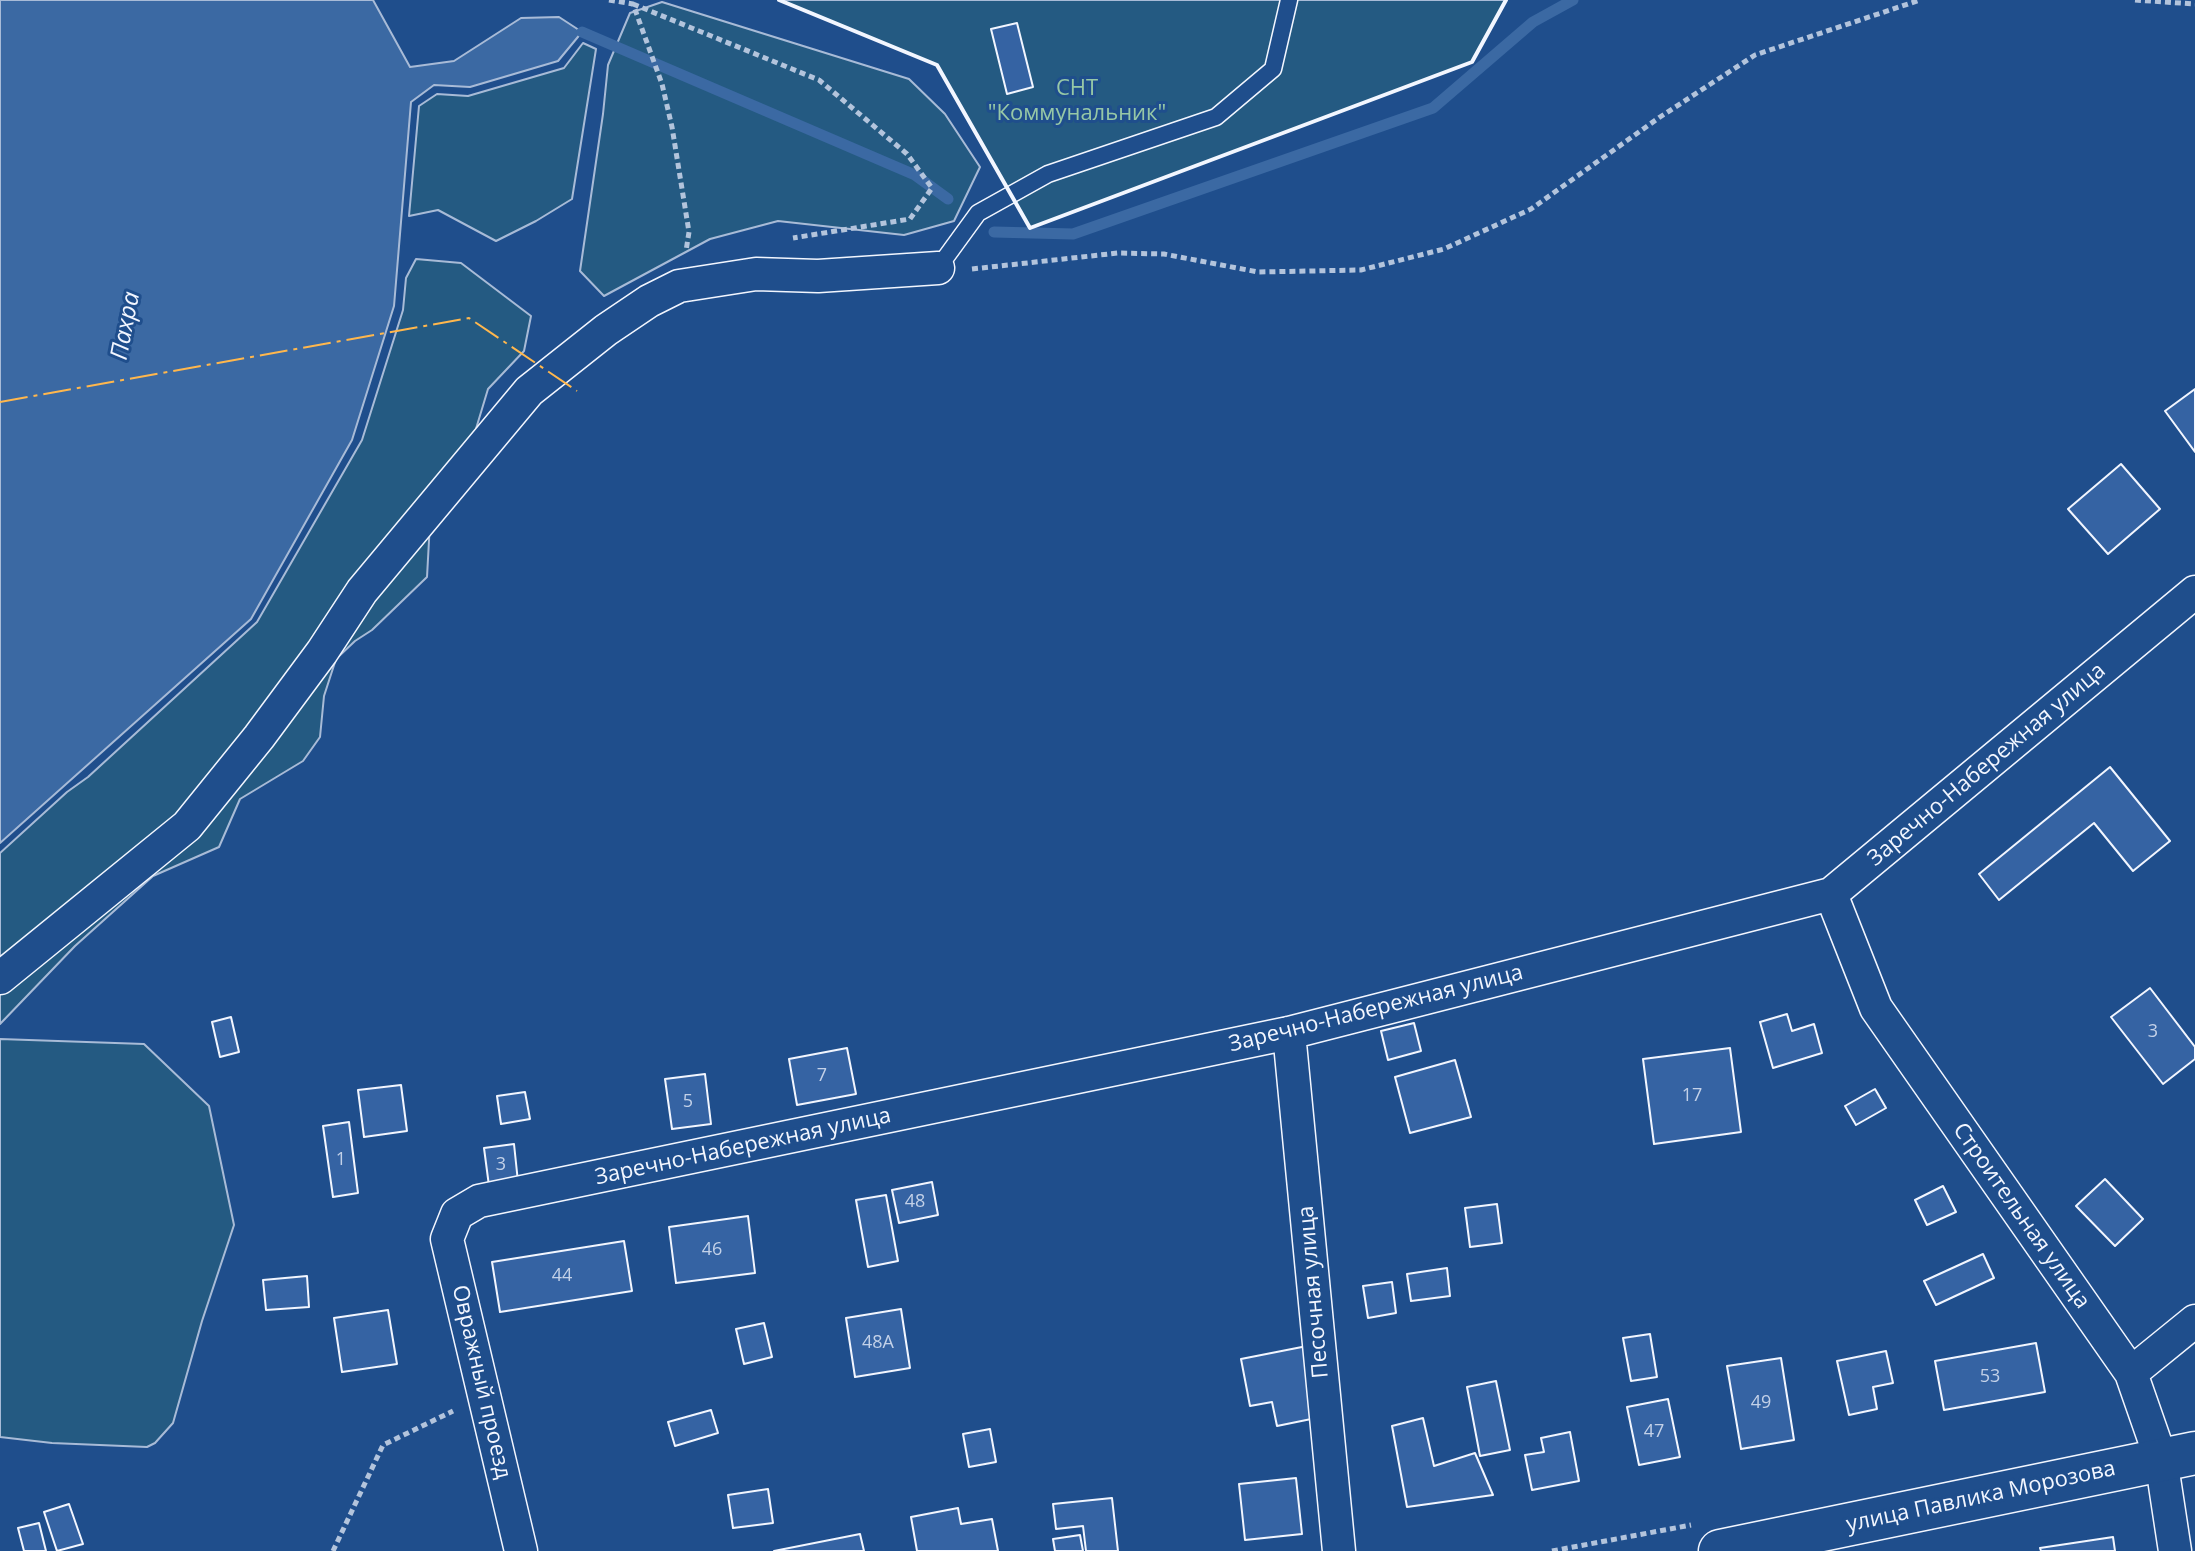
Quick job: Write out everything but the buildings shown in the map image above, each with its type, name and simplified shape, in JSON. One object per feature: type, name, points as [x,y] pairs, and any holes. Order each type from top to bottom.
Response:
[{"type":"street","points":[[0,978],[187,826],[277,713],[362,591],[529,391],[638,308],[679,286],[756,274],[818,276],[938,268]]},
{"type":"street","name":"Заречно-Набережная улица","points":[[457,1214],[479,1201],[1289,1033],[1831,894],[2195,592]]},
{"type":"street","name":"Строительная улица","points":[[1831,894],[1876,1008],[2131,1373],[2178,1456],[2175,1551]]},
{"type":"street","name":"Песочная улица","points":[[1289,1033],[1339,1551]]},
{"type":"street","name":"Овражный проезд","points":[[457,1214],[447,1239],[521,1551]]},
{"type":"street","points":[[2131,1373],[2195,1321]]},
{"type":"street","name":"улица Павлика Морозова","points":[[1720,1551],[2178,1456]]},
{"type":"lane","points":[[938,268],[978,213],[1048,174],[1216,117],[1273,69],[1289,0]]},
{"type":"path","points":[[609,0],[633,4],[819,80],[907,154],[932,188],[910,219],[778,241]]},
{"type":"path","points":[[938,268],[983,270],[1118,253],[1164,254],[1258,272],[1361,270],[1444,249],[1531,209],[1660,117],[1755,55],[1920,0]]},
{"type":"path","points":[[2135,0],[2195,4]]},
{"type":"path","points":[[633,4],[662,84],[672,127],[689,232],[679,286]]},
{"type":"path","points":[[333,1551],[383,1445],[484,1396]]},
{"type":"green space","name":"СНТ \"Коммунальник\"","points":[[779,0],[1506,0],[1472,62],[1030,228],[937,65]]},
{"type":"green space","points":[[662,2],[909,79],[945,114],[980,167],[954,221],[904,235],[778,221],[710,239],[604,296],[580,271],[608,65],[630,13]]},
{"type":"green space","points":[[583,43],[596,49],[572,199],[496,241],[438,210],[409,216],[419,106],[437,94],[468,96],[564,68]]},
{"type":"green space","points":[[416,259],[461,263],[531,316],[524,351],[488,389],[472,442],[430,522],[427,577],[372,630],[336,659],[324,696],[320,737],[303,761],[240,799],[219,847],[153,876],[75,946],[0,1024],[0,853],[257,622],[362,440],[403,310],[406,278]]},
{"type":"green space","points":[[0,1039],[144,1044],[209,1106],[234,1225],[173,1423],[155,1443],[147,1447],[52,1443],[0,1437]]},
{"type":"water","name":"Пахра","points":[[0,0],[373,0],[410,67],[454,61],[521,18],[559,17],[582,32],[558,61],[470,87],[434,85],[411,102],[394,306],[352,440],[251,619],[0,843]]},
{"type":"waterway","points":[[994,232],[1073,234],[1433,108],[1533,22],[1573,0]]},
{"type":"waterway","points":[[582,32],[915,175],[948,199]]},
{"type":"wall","points":[[779,0],[937,65],[1030,228],[1472,62],[1506,0]]},
{"type":"power","points":[[0,402],[469,318],[577,391]]}]
